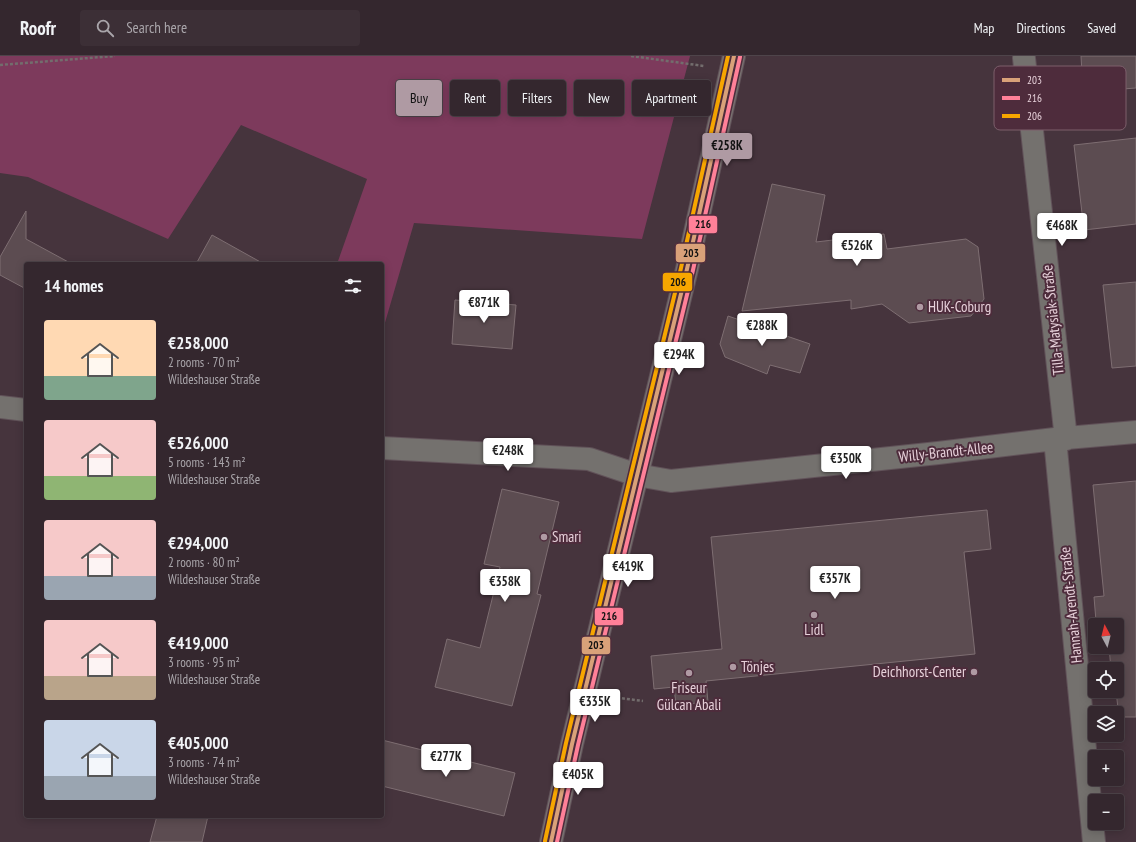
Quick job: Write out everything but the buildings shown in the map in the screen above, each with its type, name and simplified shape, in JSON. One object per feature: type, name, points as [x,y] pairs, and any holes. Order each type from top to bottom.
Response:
[{"type":"main road","points":[[551,842],[572,744],[687,269],[732,62]]},
{"type":"street","name":"Tilla-Matysiak-Straße","points":[[1024,58],[1025,66]]},
{"type":"street","name":"Tilla-Matysiak-Straße","points":[[1031,130],[1060,439]]},
{"type":"street","points":[[0,407],[24,410]]},
{"type":"street","name":"Willy-Brandt-Allee","points":[[384,448],[589,459],[637,475],[671,481],[1136,432]]},
{"type":"street","name":"Hannah-Arendt-Straße","points":[[1060,439],[1094,842]]},
{"type":"path","points":[[0,65],[115,56]]},
{"type":"path","points":[[631,56],[732,62]]},
{"type":"path","points":[[621,698],[643,701]]},
{"type":"shaded area","points":[[0,56],[690,56],[684,80],[632,80],[632,116],[674,116],[642,239],[414,223],[384,326],[384,262],[338,262],[367,179],[241,125],[168,239],[28,177],[0,173]]},
{"type":"transit line","name":"206","points":[[545,841],[566,743],[681,268],[728,56]]},
{"type":"transit line","name":"203","points":[[551,842],[572,744],[687,269],[734,56]]},
{"type":"transit line","name":"216","points":[[557,842],[578,745],[693,270],[740,57]]},
{"type":"place","name":"HUK-Coburg","points":[[920,307]]},
{"type":"place","name":"Smari","points":[[544,537]]},
{"type":"place","name":"Lidl","points":[[814,615]]},
{"type":"place","name":"Tönjes","points":[[733,667]]},
{"type":"place","name":"Deichhorst-Center","points":[[974,672]]},
{"type":"place","name":"Friseur Gülcan Abali","points":[[689,673]]}]
